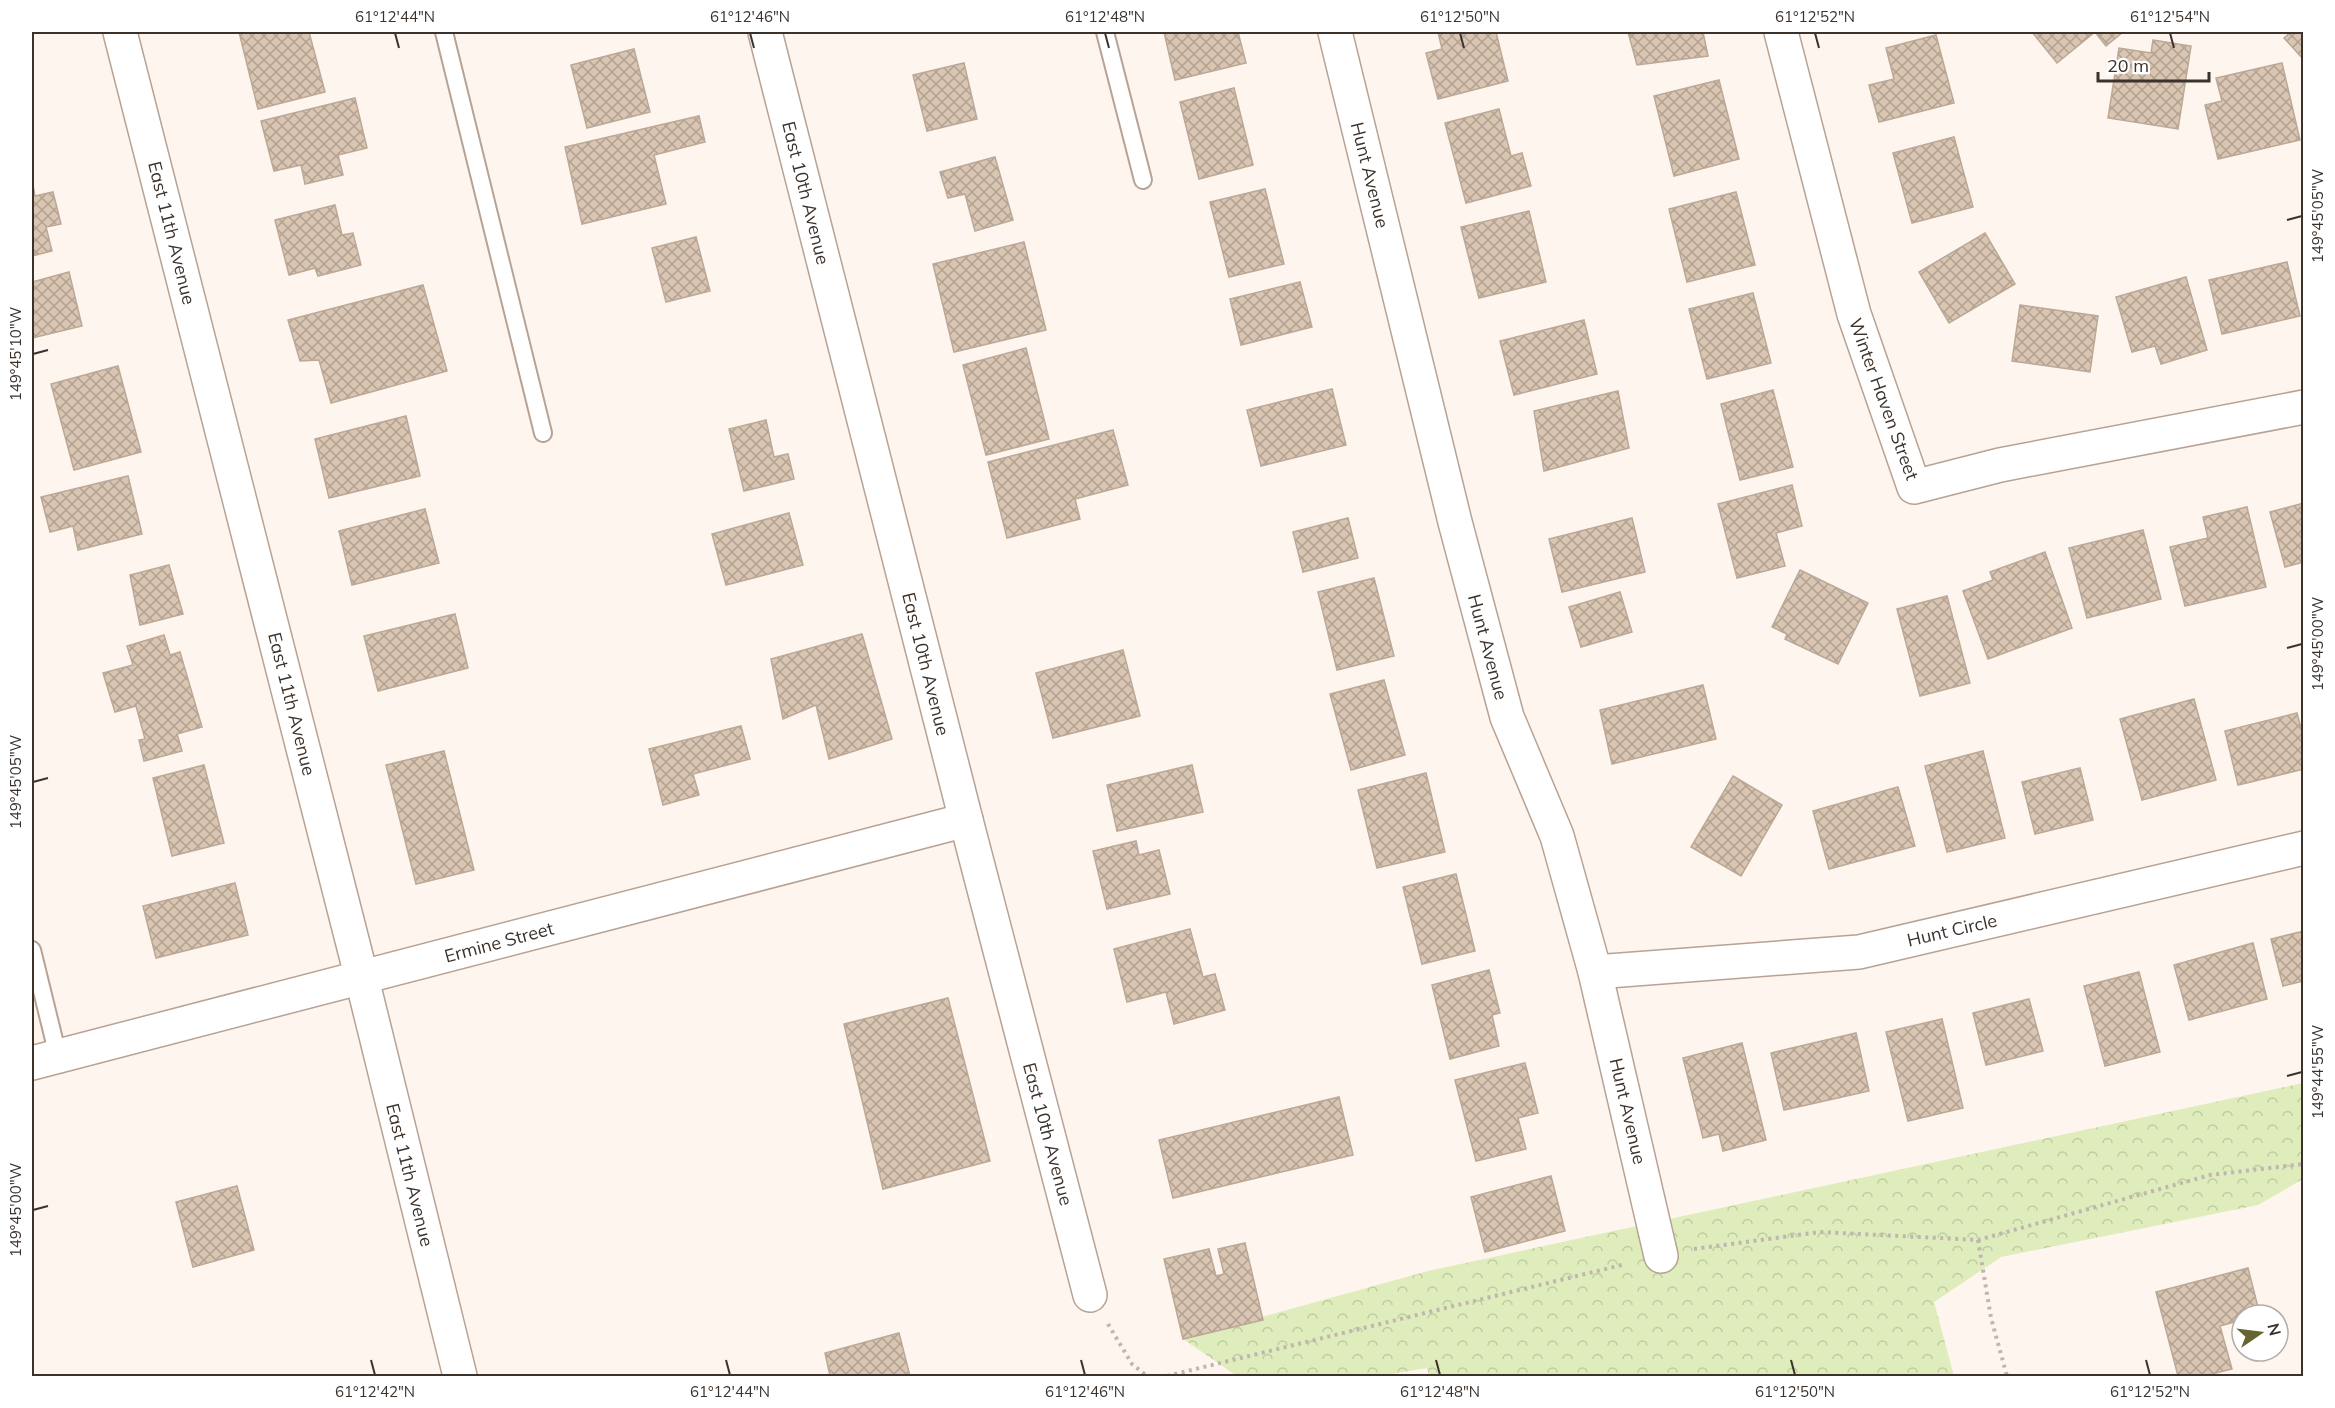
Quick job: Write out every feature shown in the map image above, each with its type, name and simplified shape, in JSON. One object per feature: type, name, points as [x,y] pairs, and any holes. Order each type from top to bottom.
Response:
[{"type":"street","name":"East 11th Avenue","points":[[120,32],[362,979],[460,1377]]},
{"type":"street","name":"East 10th Avenue","points":[[765,32],[1090,1295]]},
{"type":"street","name":"Hunt Avenue","points":[[1335,32],[1455,522],[1508,717],[1557,836],[1595,972],[1661,1256]]},
{"type":"street","name":"Winter Haven Street","points":[[1781,32],[1854,314],[1914,487],[2000,465],[2304,408]]},
{"type":"street","name":"Ermine Street","points":[[45,1060],[966,820]]},
{"type":"street","name":"Hunt Circle","points":[[1595,972],[1859,952],[2304,848]]},
{"type":"lane","points":[[444,32],[543,433]]},
{"type":"lane","points":[[1105,32],[1143,180]]},
{"type":"lane","points":[[32,951],[45,1060]]},
{"type":"path","points":[[1167,1377],[1661,1256],[1820,1232],[1978,1240],[2210,1175],[2304,1164]]},
{"type":"path","points":[[1978,1240],[1991,1318],[2007,1377]]},
{"type":"path","points":[[1090,1295],[1132,1364],[1147,1377]]},
{"type":"green space","points":[[2303,1083],[2303,1179],[2258,1205],[2001,1257],[1934,1302],[1954,1376],[1429,1376],[1427,1368],[1380,1376],[1237,1376],[1183,1339],[1428,1271]]},
{"type":"building","points":[[239,32],[309,32],[325,92],[258,109]]},
{"type":"building","points":[[1164,32],[1238,32],[1246,63],[1175,80]]},
{"type":"building","points":[[1438,32],[1496,32],[1508,81],[1438,99],[1426,53],[1442,49]]},
{"type":"building","points":[[1628,32],[1703,32],[1708,56],[1637,65]]},
{"type":"building","points":[[2032,32],[2095,32],[2057,63]]},
{"type":"building","points":[[2095,32],[2123,32],[2106,46]]},
{"type":"building","points":[[2291,32],[2304,32],[2304,60],[2284,38]]},
{"type":"building","points":[[1936,35],[1954,103],[1879,122],[1869,85],[1894,79],[1886,48]]},
{"type":"building","points":[[2153,40],[2191,46],[2178,129],[2108,118],[2119,48],[2151,53]]},
{"type":"building","points":[[634,49],[650,112],[587,128],[571,65]]},
{"type":"building","points":[[964,63],[977,119],[927,131],[913,75]]},
{"type":"building","points":[[2282,63],[2300,140],[2218,159],[2205,105],[2222,101],[2216,78]]},
{"type":"building","points":[[1719,80],[1739,159],[1674,176],[1654,96]]},
{"type":"building","points":[[1234,88],[1253,165],[1199,179],[1180,102]]},
{"type":"building","points":[[355,98],[367,148],[338,155],[343,175],[305,184],[301,165],[274,171],[261,121]]},
{"type":"building","points":[[1499,109],[1511,156],[1522,153],[1531,186],[1466,203],[1445,123]]},
{"type":"building","points":[[699,116],[705,142],[654,155],[666,204],[582,224],[565,147]]},
{"type":"building","points":[[1954,137],[1973,207],[1912,223],[1893,153]]},
{"type":"building","points":[[995,157],[1013,220],[975,231],[965,194],[948,198],[940,172]]},
{"type":"building","points":[[32,180],[35,196],[53,192],[61,224],[46,227],[52,251],[32,256]]},
{"type":"building","points":[[1265,189],[1284,264],[1229,277],[1210,202]]},
{"type":"building","points":[[1736,192],[1755,265],[1687,282],[1669,209]]},
{"type":"building","points":[[335,205],[342,235],[353,233],[361,265],[318,276],[315,268],[289,275],[275,220]]},
{"type":"building","points":[[1529,211],[1546,282],[1479,298],[1461,227]]},
{"type":"building","points":[[1985,233],[2015,284],[1949,323],[1919,272]]},
{"type":"building","points":[[696,237],[710,291],[666,302],[652,248]]},
{"type":"building","points":[[1024,242],[1046,330],[954,352],[933,264]]},
{"type":"building","points":[[2287,262],[2300,316],[2222,334],[2209,280]]},
{"type":"building","points":[[69,272],[82,326],[32,338],[32,282]]},
{"type":"building","points":[[2186,277],[2207,350],[2161,364],[2155,346],[2132,352],[2116,297]]},
{"type":"building","points":[[1300,282],[1312,327],[1241,345],[1230,299]]},
{"type":"building","points":[[423,285],[447,371],[331,403],[319,360],[300,361],[288,320]]},
{"type":"building","points":[[1753,293],[1771,363],[1707,379],[1689,309]]},
{"type":"building","points":[[2020,305],[2098,316],[2090,372],[2012,361]]},
{"type":"building","points":[[1584,320],[1597,374],[1514,395],[1500,341]]},
{"type":"building","points":[[1026,348],[1049,439],[986,455],[963,365]]},
{"type":"building","points":[[118,366],[141,452],[74,470],[51,384]]},
{"type":"building","points":[[1332,389],[1346,445],[1261,466],[1247,410]]},
{"type":"building","points":[[1773,390],[1793,467],[1740,480],[1721,404]]},
{"type":"building","points":[[1618,391],[1629,448],[1544,471],[1534,411]]},
{"type":"building","points":[[406,416],[420,476],[329,498],[315,439]]},
{"type":"building","points":[[766,420],[774,457],[788,454],[794,479],[744,491],[729,429]]},
{"type":"building","points":[[1113,430],[1128,485],[1075,499],[1080,519],[1007,538],[988,462]]},
{"type":"building","points":[[128,476],[142,534],[78,550],[73,526],[50,532],[41,497]]},
{"type":"building","points":[[1792,485],[1802,526],[1776,533],[1785,566],[1737,578],[1718,504]]},
{"type":"building","points":[[2304,503],[2304,562],[2285,567],[2270,512]]},
{"type":"building","points":[[2247,507],[2266,587],[2185,606],[2170,547],[2208,538],[2203,517]]},
{"type":"building","points":[[425,509],[439,563],[352,585],[339,531]]},
{"type":"building","points":[[789,513],[803,565],[726,585],[712,534]]},
{"type":"building","points":[[1348,518],[1358,558],[1303,572],[1293,532]]},
{"type":"building","points":[[1632,518],[1645,572],[1562,592],[1549,539]]},
{"type":"building","points":[[2143,530],[2161,599],[2087,618],[2069,548]]},
{"type":"building","points":[[2045,552],[2072,628],[1988,659],[1963,591],[1993,580],[1990,572]]},
{"type":"building","points":[[169,565],[183,614],[140,625],[130,575]]},
{"type":"building","points":[[1800,570],[1868,603],[1838,664],[1785,639],[1787,634],[1772,627]]},
{"type":"building","points":[[1374,578],[1394,656],[1337,670],[1318,592]]},
{"type":"building","points":[[1620,592],[1632,632],[1581,647],[1569,607]]},
{"type":"building","points":[[1947,596],[1970,683],[1920,696],[1897,609]]},
{"type":"building","points":[[455,614],[468,668],[378,691],[364,636]]},
{"type":"building","points":[[862,634],[892,739],[829,759],[816,705],[783,719],[771,659]]},
{"type":"building","points":[[164,635],[170,655],[180,652],[202,727],[177,734],[182,751],[144,761],[139,740],[145,739],[136,706],[115,712],[103,673],[133,665],[127,646]]},
{"type":"building","points":[[1123,650],[1140,716],[1053,738],[1036,673]]},
{"type":"building","points":[[1384,680],[1405,755],[1351,770],[1330,694]]},
{"type":"building","points":[[1703,685],[1716,739],[1612,764],[1600,710]]},
{"type":"building","points":[[2194,699],[2216,780],[2142,800],[2120,719]]},
{"type":"building","points":[[2297,713],[2304,739],[2304,769],[2238,785],[2225,731]]},
{"type":"building","points":[[741,726],[750,759],[693,774],[699,795],[663,805],[649,749]]},
{"type":"building","points":[[444,751],[474,870],[416,884],[386,765]]},
{"type":"building","points":[[1983,751],[2005,838],[1947,852],[1925,766]]},
{"type":"building","points":[[204,765],[224,843],[172,856],[153,778]]},
{"type":"building","points":[[1192,765],[1203,812],[1117,831],[1107,785]]},
{"type":"building","points":[[2080,768],[2093,820],[2035,834],[2022,782]]},
{"type":"building","points":[[1426,773],[1445,852],[1377,868],[1358,790]]},
{"type":"building","points":[[1733,776],[1782,805],[1741,876],[1691,847]]},
{"type":"building","points":[[1898,787],[1915,846],[1829,869],[1813,811]]},
{"type":"building","points":[[1136,841],[1139,855],[1159,850],[1170,894],[1107,909],[1093,851]]},
{"type":"building","points":[[1456,874],[1475,951],[1422,964],[1403,887]]},
{"type":"building","points":[[235,883],[248,935],[156,958],[143,906]]},
{"type":"building","points":[[1190,929],[1203,977],[1215,974],[1225,1010],[1174,1024],[1166,992],[1127,1002],[1114,949]]},
{"type":"building","points":[[2304,931],[2304,981],[2283,986],[2271,939]]},
{"type":"building","points":[[2253,943],[2267,999],[2189,1020],[2174,965]]},
{"type":"building","points":[[1489,970],[1500,1013],[1492,1015],[1499,1046],[1450,1059],[1432,985]]},
{"type":"building","points":[[2139,972],[2160,1052],[2105,1066],[2084,986]]},
{"type":"building","points":[[948,998],[990,1161],[883,1189],[844,1024]]},
{"type":"building","points":[[2029,999],[2043,1051],[1986,1065],[1973,1013]]},
{"type":"building","points":[[1942,1019],[1963,1108],[1908,1121],[1886,1032]]},
{"type":"building","points":[[1856,1033],[1869,1091],[1784,1110],[1771,1053]]},
{"type":"building","points":[[1742,1043],[1766,1140],[1723,1151],[1719,1134],[1703,1138],[1683,1058]]},
{"type":"building","points":[[1525,1063],[1538,1113],[1518,1118],[1526,1149],[1476,1161],[1455,1080]]},
{"type":"building","points":[[1339,1097],[1353,1155],[1173,1198],[1159,1140]]},
{"type":"building","points":[[1551,1176],[1565,1231],[1485,1252],[1471,1197]]},
{"type":"building","points":[[237,1186],[254,1250],[193,1267],[176,1202]]},
{"type":"building","points":[[1245,1243],[1263,1320],[1183,1339],[1164,1259],[1209,1249],[1216,1276],[1224,1274],[1218,1249]]},
{"type":"building","points":[[2248,1268],[2257,1303],[2230,1303],[2230,1323],[2220,1326],[2232,1369],[2204,1376],[2178,1376],[2156,1292]]},
{"type":"building","points":[[899,1333],[910,1376],[830,1376],[825,1353]]}]
